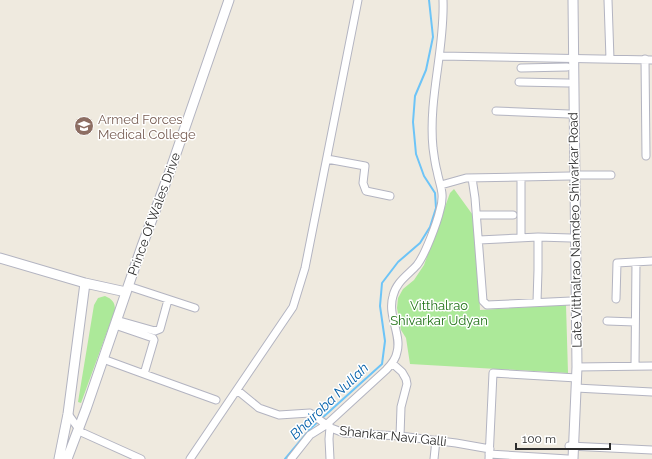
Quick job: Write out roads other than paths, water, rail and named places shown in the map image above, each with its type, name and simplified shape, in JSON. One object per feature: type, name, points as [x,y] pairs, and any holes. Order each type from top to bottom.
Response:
[{"type":"main road","name":"Prince Of Wales Drive","points":[[67,459],[170,171],[229,0]]},
{"type":"main road","name":"Late Vitthalrao Namdeo Shivarkar Road","points":[[568,0],[577,367],[574,378],[576,388],[571,446],[568,459]]},
{"type":"main road","name":"Late Vitthalrao Namdeo Shivarkar Road","points":[[573,0],[568,82],[572,175],[571,301],[574,378],[571,446],[573,459]]},
{"type":"main road","name":"Prince Of Wales Drive","points":[[0,258],[85,283],[127,289]]},
{"type":"main road","points":[[59,459],[68,414],[85,283]]},
{"type":"street","points":[[190,459],[293,307],[305,268],[358,0]]},
{"type":"street","points":[[291,459],[310,435],[328,426],[386,370],[398,352],[398,344],[392,318],[392,296],[396,287],[416,266],[422,257],[440,212],[443,199],[433,147],[432,122],[443,26],[443,0]]},
{"type":"street","points":[[608,0],[610,59]]},
{"type":"street","points":[[440,56],[569,61],[648,59],[646,156]]},
{"type":"street","points":[[521,68],[569,61]]},
{"type":"street","points":[[519,82],[568,82]]},
{"type":"street","points":[[496,112],[569,114]]},
{"type":"street","points":[[326,158],[365,166],[363,182],[366,191],[390,196]]},
{"type":"street","points":[[441,185],[472,178],[611,175]]},
{"type":"street","points":[[521,177],[521,238]]},
{"type":"street","points":[[472,178],[484,303],[487,305],[571,301]]},
{"type":"street","points":[[476,215],[514,215]]},
{"type":"street","points":[[537,302],[538,237]]},
{"type":"street","points":[[479,240],[538,237],[571,238]]},
{"type":"street","points":[[616,298],[617,263],[652,260]]},
{"type":"street","points":[[635,366],[636,262]]},
{"type":"street","points":[[127,289],[195,308]]},
{"type":"street","points":[[115,322],[155,331],[160,329],[168,300]]},
{"type":"street","points":[[607,321],[635,322]]},
{"type":"street","points":[[115,322],[153,338],[154,340],[144,374]]},
{"type":"street","points":[[103,359],[216,400]]},
{"type":"street","points":[[392,363],[402,372],[407,384],[400,407],[400,436]]},
{"type":"street","points":[[577,367],[652,366]]},
{"type":"street","points":[[490,454],[493,373],[574,378]]},
{"type":"street","points":[[576,388],[652,392]]},
{"type":"street","name":"Shankar Navi Galli","points":[[237,390],[259,408],[279,415],[314,415],[328,426],[344,433],[400,436],[456,442],[490,454],[568,459]]},
{"type":"street","points":[[68,414],[79,427],[81,432],[141,459]]},
{"type":"street","points":[[328,426],[330,459]]},
{"type":"street","points":[[434,459],[436,440]]},
{"type":"street","points":[[571,446],[652,450]]},
{"type":"waterway","name":"Bhairoba Nullah","points":[[285,459],[311,428],[382,364],[385,341],[380,306],[382,283],[398,262],[420,243],[430,227],[436,208],[435,193],[424,176],[416,154],[413,122],[415,96],[426,70],[433,37],[429,0]]},
{"type":"place","name":"Armed Forces Medical College","points":[[84,126]]},
{"type":"park label","name":"Vitthalrao Shivarkar Udyan","points":[[439,312]]}]
